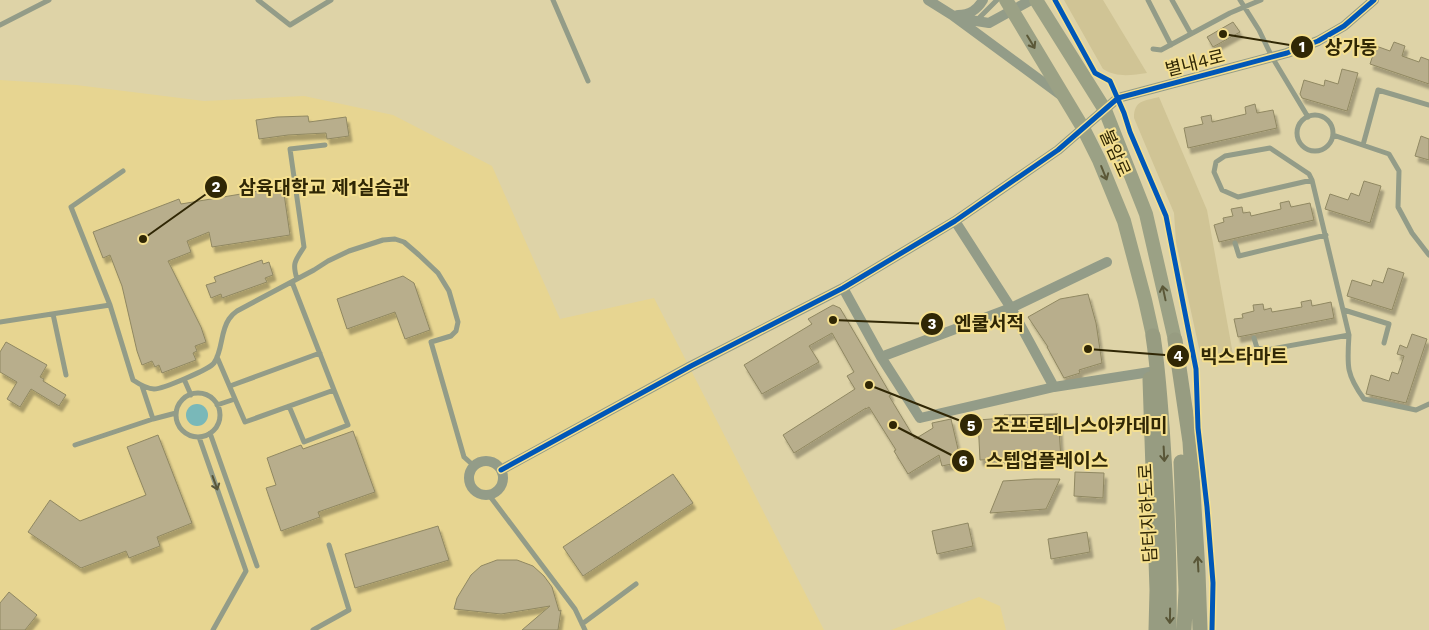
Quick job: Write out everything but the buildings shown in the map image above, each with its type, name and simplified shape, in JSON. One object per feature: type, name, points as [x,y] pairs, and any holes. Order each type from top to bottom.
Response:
[{"type":"main road","name":"담터지하도로","points":[[1153,336],[1160,383],[1166,487],[1170,591],[1169,630]]},
{"type":"main road","points":[[1153,336],[1150,372],[1157,590],[1156,630]]},
{"type":"main road","name":"담터지하도로","points":[[1175,340],[1186,590],[1184,630]]},
{"type":"main road","points":[[1175,340],[1190,442],[1198,564],[1200,630]]},
{"type":"street","points":[[928,0],[952,15],[1065,98]]},
{"type":"street","points":[[952,15],[964,15],[977,10],[983,0]]},
{"type":"street","points":[[952,15],[989,23],[1010,5],[1031,0]]},
{"type":"street","name":"불암로","points":[[1036,0],[1105,110],[1146,214],[1175,340]]},
{"type":"street","name":"별내4로","points":[[501,470],[691,366],[843,288],[955,221],[1058,150],[1118,98],[1287,53],[1318,41],[1344,26],[1373,1]]},
{"type":"street","name":"불암로","points":[[1010,5],[1084,128],[1099,160],[1124,221],[1153,336]]},
{"type":"street","points":[[955,221],[1011,308],[1054,386]]},
{"type":"street","points":[[881,357],[1011,308],[1107,262]]},
{"type":"street","points":[[843,288],[881,357],[920,418],[1054,386],[1150,372]]},
{"type":"street","points":[[488,461],[501,470],[503,480],[501,486],[489,495],[478,494],[471,486],[469,476],[474,466],[478,463],[488,461]]},
{"type":"lane","points":[[0,24],[49,0]]},
{"type":"lane","points":[[258,0],[290,25],[331,0]]},
{"type":"lane","points":[[553,0],[588,81]]},
{"type":"lane","points":[[976,21],[997,0]]},
{"type":"lane","points":[[1148,0],[1171,45]]},
{"type":"lane","points":[[1172,0],[1191,34]]},
{"type":"lane","points":[[1240,0],[1308,117]]},
{"type":"lane","points":[[1152,49],[1161,50],[1244,6],[1261,0]]},
{"type":"lane","points":[[1364,146],[1378,90],[1429,105]]},
{"type":"lane","points":[[1320,116],[1325,118],[1332,128],[1333,135],[1329,145],[1319,151],[1308,150],[1299,142],[1297,131],[1302,120],[1308,117],[1320,116]]},
{"type":"lane","points":[[1333,135],[1389,154],[1399,171],[1398,207],[1412,233],[1429,255]]},
{"type":"lane","points":[[289,406],[304,442],[348,425],[320,353],[295,280],[293,268],[294,262],[304,247],[290,148],[325,145]]},
{"type":"lane","points":[[1312,180],[1238,197],[1222,190],[1214,172],[1216,162],[1225,156],[1270,148],[1309,174],[1312,180],[1350,335],[1347,359],[1352,381],[1364,399],[1416,410],[1429,404]]},
{"type":"lane","points":[[123,171],[71,207],[110,306],[133,380],[142,386],[155,389],[205,370],[213,365],[226,325],[237,311],[328,261],[383,240],[395,239],[404,242],[438,273],[449,291],[458,322],[456,331],[451,336],[431,342],[464,457],[474,466]]},
{"type":"lane","points":[[1235,243],[1239,256],[1326,235]]},
{"type":"lane","points":[[0,322],[110,306]]},
{"type":"lane","points":[[1344,310],[1389,324],[1384,343]]},
{"type":"lane","points":[[53,314],[66,375]]},
{"type":"lane","points":[[1254,338],[1257,348],[1266,350],[1350,335]]},
{"type":"lane","points":[[230,386],[320,353]]},
{"type":"lane","points":[[217,357],[245,422],[334,390]]},
{"type":"lane","points":[[184,379],[191,395]]},
{"type":"lane","points":[[142,386],[153,419]]},
{"type":"lane","points":[[203,394],[214,400],[217,406],[218,424],[210,433],[199,437],[182,430],[176,419],[176,413],[181,402],[191,395],[203,394]]},
{"type":"lane","points":[[217,406],[235,399]]},
{"type":"lane","points":[[75,445],[176,413]]},
{"type":"lane","points":[[210,433],[258,566]]},
{"type":"lane","points":[[199,437],[246,570],[213,630]]},
{"type":"lane","points":[[489,495],[575,609],[585,630]]},
{"type":"lane","points":[[313,630],[348,610],[329,545]]},
{"type":"lane","points":[[582,624],[636,584]]},
{"type":"shaded area","points":[[1064,0],[1103,0],[1147,73],[1119,75],[1103,69]]},
{"type":"shaded area","points":[[0,80],[76,85],[204,101],[304,96],[393,115],[492,166],[560,319],[654,298],[824,630],[0,630]]},
{"type":"shaded area","points":[[1159,97],[1207,210],[1234,360],[1202,362],[1176,242],[1174,213],[1134,118],[1134,112],[1138,104]]},
{"type":"shaded area","points":[[979,597],[1000,606],[1006,630],[891,630]]},
{"type":"water","points":[[197,404],[205,407],[208,415],[205,423],[197,426],[189,423],[186,415],[189,407]]},
{"type":"cycle path","points":[[1055,0],[1095,73],[1110,81],[1166,216],[1196,369],[1198,428],[1213,583],[1212,630]]},
{"type":"cycle path","points":[[501,470],[691,366],[843,288],[955,221],[1058,150],[1118,98],[1287,53],[1318,41],[1344,26],[1374,0]]},
{"type":"place","name":"상가동","points":[[1223,34]]},
{"type":"place","name":"삼육대학교 제1실습관","points":[[143,239]]},
{"type":"place","name":"엔쿨서적","points":[[833,320]]},
{"type":"place","name":"빅스타마트","points":[[1088,349]]},
{"type":"place","name":"조프로테니스아카데미","points":[[869,385]]},
{"type":"place","name":"스텝업플레이스","points":[[893,425]]}]
